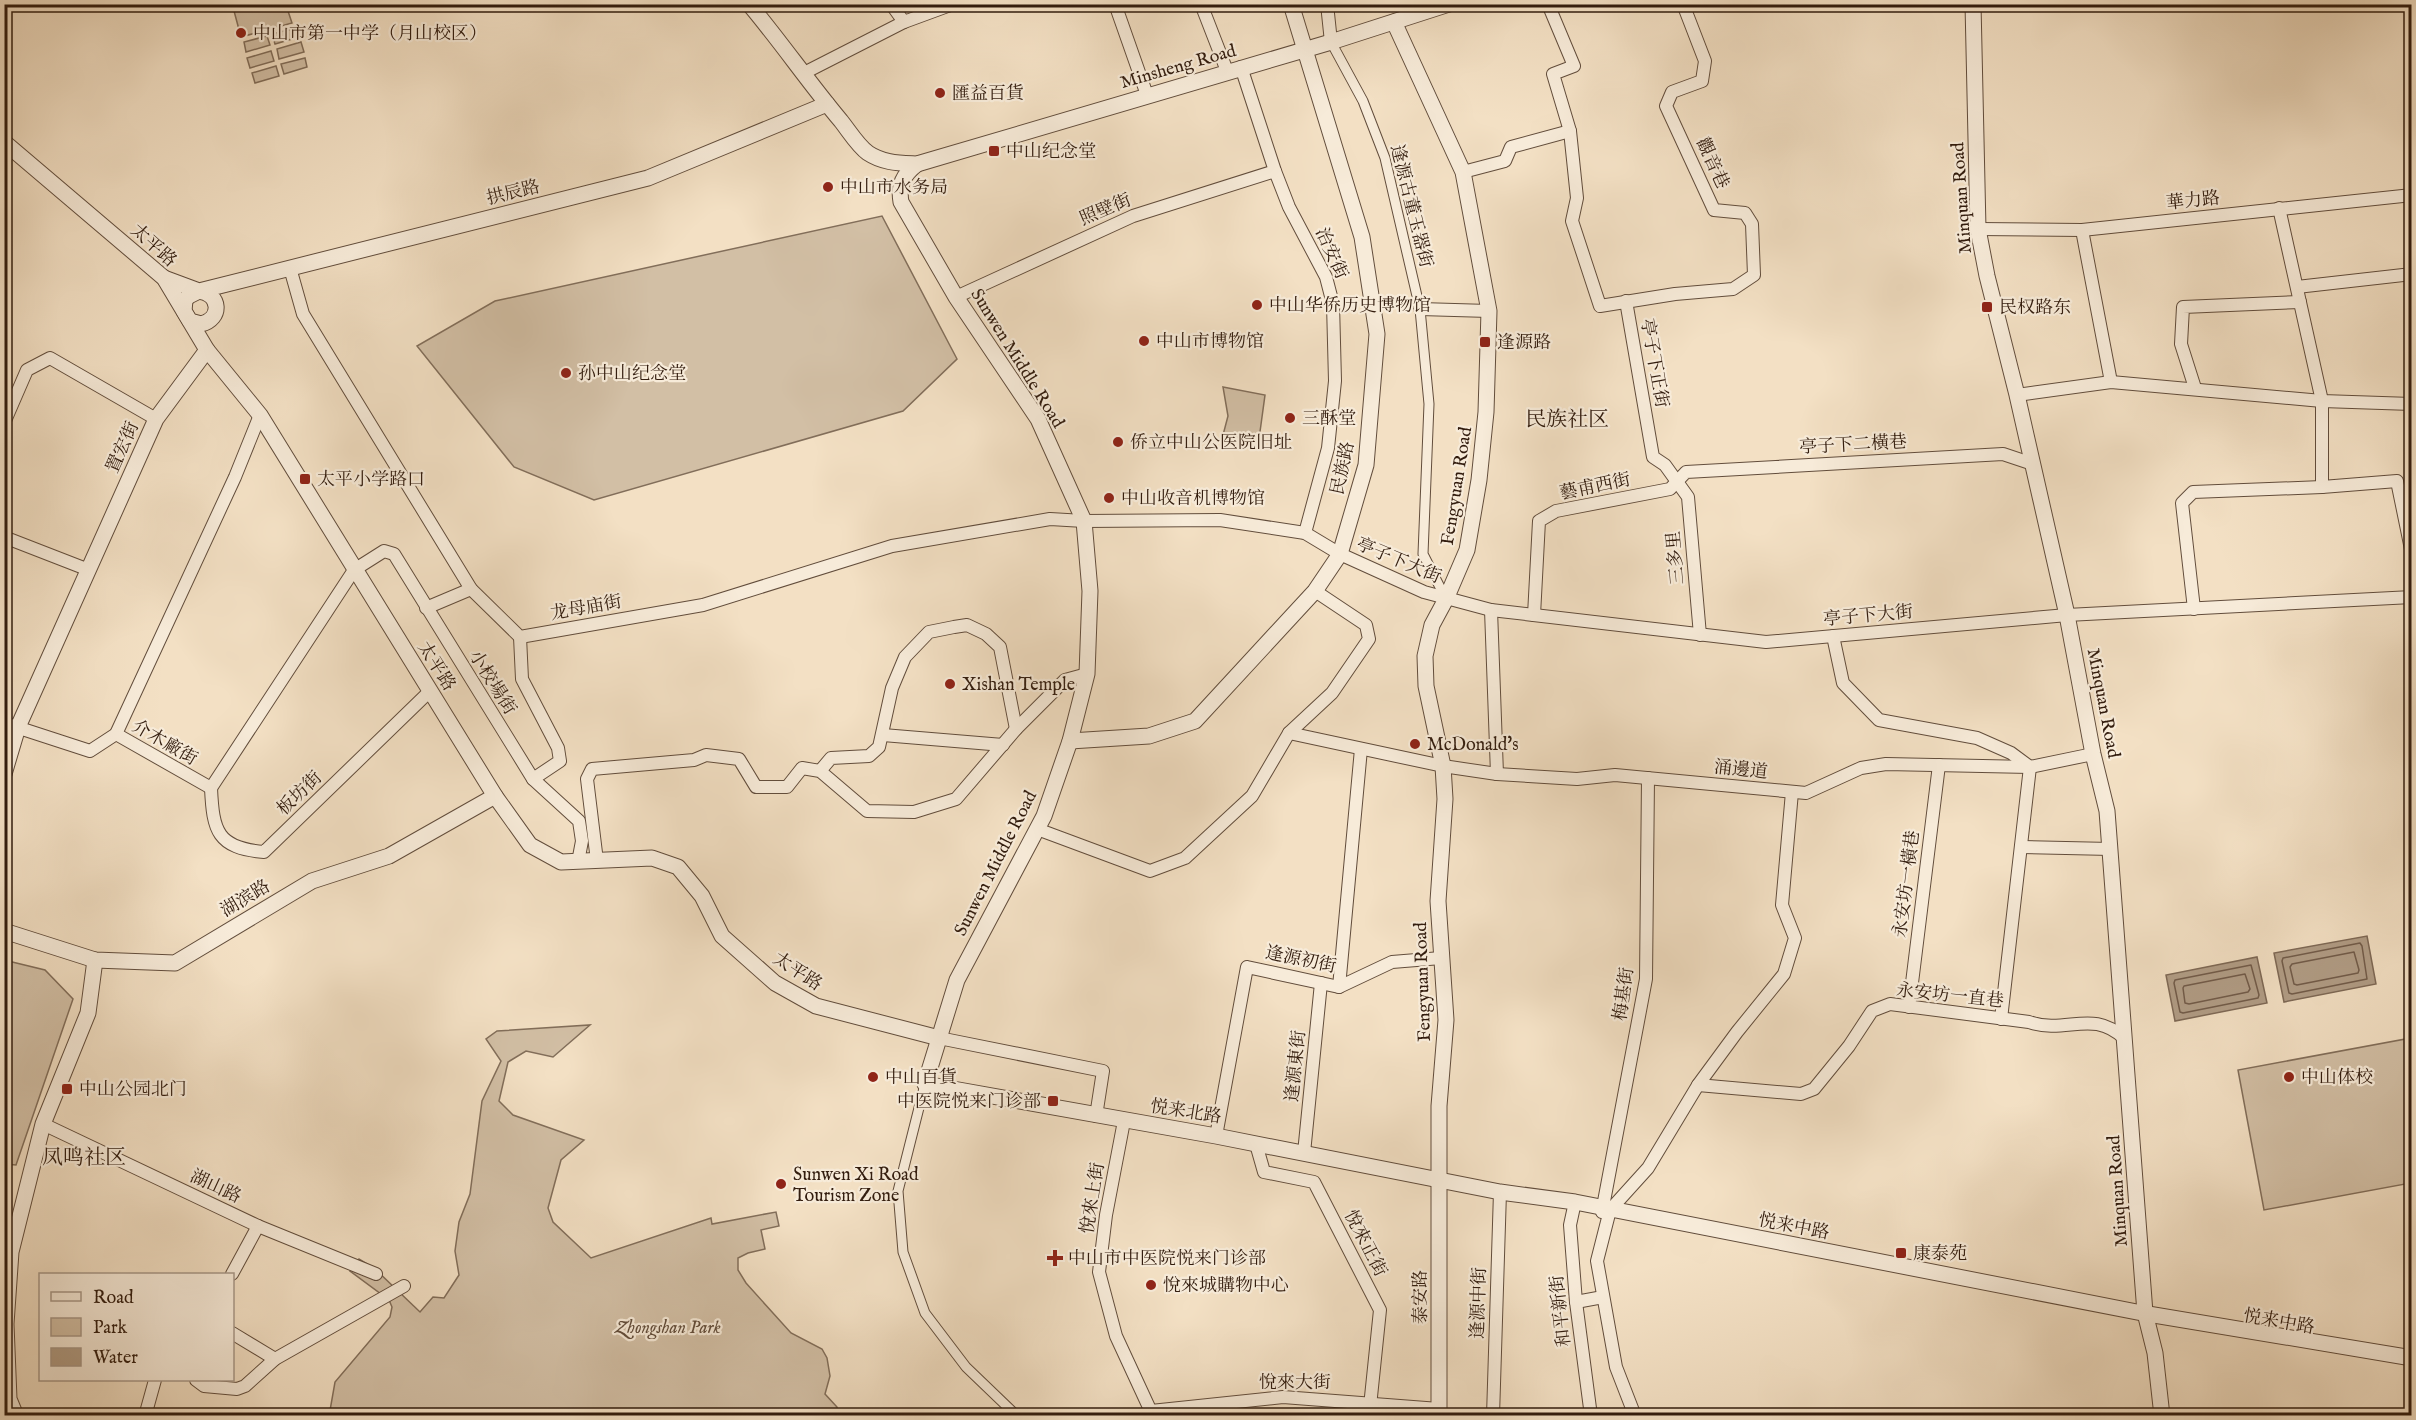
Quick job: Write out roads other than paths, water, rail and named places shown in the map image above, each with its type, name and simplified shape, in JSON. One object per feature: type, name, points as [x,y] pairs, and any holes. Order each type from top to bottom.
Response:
[{"type":"street","points":[[749,4],[866,152],[894,163],[917,164]]},
{"type":"street","points":[[891,4],[904,22]]},
{"type":"street","points":[[804,73],[904,22],[953,4]]},
{"type":"street","points":[[1115,4],[1147,95]]},
{"type":"street","name":"治安街","points":[[1201,4],[1234,69],[1289,207],[1326,277],[1333,304],[1335,381],[1328,448],[1305,533]]},
{"type":"street","name":"民族路","points":[[1071,741],[1149,736],[1196,721],[1315,591],[1340,554],[1366,465],[1377,334],[1362,237],[1291,4]]},
{"type":"street","points":[[1327,4],[1331,42]]},
{"type":"street","name":"Minsheng Road","points":[[917,164],[1331,42],[1449,4]]},
{"type":"street","name":"亭子下正街","points":[[1548,4],[1574,66],[1553,74],[1570,131],[1577,198],[1572,221],[1599,306],[1626,302],[1653,458],[1665,465],[1677,482]]},
{"type":"street","name":"觀音巷","points":[[1626,302],[1675,294],[1733,289],[1754,275],[1752,224],[1745,213],[1714,210],[1666,106],[1672,92],[1702,81],[1705,61],[1683,4]]},
{"type":"street","name":"Minquan Road","points":[[1973,4],[1978,229],[2067,615],[2093,754],[2107,811],[2126,1039],[2144,1315],[2155,1353],[2162,1416]]},
{"type":"street","name":"Fengyuan Road","points":[[1394,22],[1463,172],[1489,311],[1486,412],[1479,480],[1467,550],[1432,625],[1425,656],[1426,686],[1443,766],[1445,799],[1438,901],[1446,1020],[1439,1106],[1439,1178]]},
{"type":"street","name":"逢源古董玉器街","points":[[1331,42],[1363,101],[1385,158],[1420,309],[1429,404],[1423,554],[1446,599]]},
{"type":"street","name":"拱辰路","points":[[199,291],[648,178],[827,104]]},
{"type":"street","points":[[1463,172],[1505,160],[1511,147],[1570,131]]},
{"type":"street","name":"太平路","points":[[4,142],[164,278],[207,349],[260,415],[495,796],[530,845],[561,862],[652,858],[678,867],[702,896],[722,936],[775,983],[816,1006],[939,1038]]},
{"type":"street","name":"Sunwen Middle Road","points":[[917,164],[909,170],[900,185],[901,202],[956,297],[1038,419],[1084,521],[1090,591],[1087,674],[1071,741],[1044,816],[957,980],[925,1084]]},
{"type":"street","name":"照壁街","points":[[956,297],[1133,216],[1275,171]]},
{"type":"street","name":"華力路","points":[[1978,229],[2082,230],[2412,195]]},
{"type":"street","points":[[2279,208],[2322,401],[2322,487]]},
{"type":"street","points":[[2082,230],[2111,382]]},
{"type":"street","points":[[290,267],[303,314],[471,589],[520,637],[522,679],[558,748],[560,761],[533,779]]},
{"type":"street","points":[[2297,287],[2412,274]]},
{"type":"street","points":[[164,278],[210,294],[214,298],[217,309],[212,320],[207,349]]},
{"type":"street","points":[[214,298],[217,292],[227,284]]},
{"type":"street","points":[[199,291],[186,300],[187,316],[201,324],[212,320]]},
{"type":"street","points":[[2195,388],[2181,344],[2183,308],[2300,302]]},
{"type":"street","points":[[1420,309],[1489,311]]},
{"type":"street","name":"置宏街","points":[[4,774],[11,725],[89,570],[156,419],[207,349]]},
{"type":"street","points":[[4,423],[27,370],[50,358],[156,419]]},
{"type":"street","points":[[2017,395],[2111,382],[2322,401],[2412,404]]},
{"type":"street","name":"介木廠街","points":[[211,789],[116,734],[235,477],[260,415]]},
{"type":"street","name":"亭子下二橫巷","points":[[1677,482],[1686,472],[2003,454],[2033,464]]},
{"type":"street","points":[[2194,609],[2182,503],[2193,492],[2322,487],[2397,481],[2412,554]]},
{"type":"street","name":"藝甫西街","points":[[1534,615],[1539,521],[1556,512],[1670,489],[1677,482]]},
{"type":"street","name":"三多里","points":[[1677,482],[1688,497],[1700,635]]},
{"type":"street","name":"龙母庙街","points":[[520,637],[703,605],[892,546],[1050,519],[1220,520],[1305,533]]},
{"type":"street","name":"亭子下大街","points":[[1305,533],[1340,554],[1424,592],[1491,610],[1766,642],[2067,615],[2412,597]]},
{"type":"street","points":[[4,537],[89,570]]},
{"type":"street","name":"小校場街","points":[[354,570],[384,551],[394,554],[533,779],[579,821],[582,841],[578,862]]},
{"type":"street","points":[[211,789],[354,570]]},
{"type":"street","points":[[426,608],[471,589]]},
{"type":"street","points":[[1037,829],[1150,871],[1185,858],[1252,796],[1289,733],[1332,693],[1369,639],[1366,626],[1315,591]]},
{"type":"street","points":[[1491,610],[1497,774]]},
{"type":"street","points":[[820,771],[831,758],[869,756],[879,747],[892,688],[905,657],[929,632],[967,625],[986,634],[1000,647],[1016,729]]},
{"type":"street","points":[[1833,636],[1843,683],[1879,720],[1977,738],[2011,753],[2030,767],[2001,1018]]},
{"type":"street","points":[[597,861],[587,779],[592,769],[694,760],[706,755],[739,759],[756,787],[787,788],[802,768],[820,771],[867,811],[914,812],[956,800],[1016,729],[1065,680],[1087,674]]},
{"type":"street","name":"板坊街","points":[[211,789],[212,819],[220,837],[245,850],[264,852],[430,691]]},
{"type":"street","points":[[11,725],[90,751],[116,734]]},
{"type":"street","name":"涌邊道","points":[[1289,733],[1443,766],[1497,774],[1577,778],[1616,775],[1806,793],[1861,768],[1886,764],[2030,767],[2093,754]]},
{"type":"street","points":[[883,735],[1003,745]]},
{"type":"street","points":[[1339,987],[1361,749]]},
{"type":"street","name":"永安坊一橫巷","points":[[1909,1007],[1940,765]]},
{"type":"street","name":"梅基街","points":[[1635,1416],[1616,1367],[1597,1261],[1646,979],[1648,778]]},
{"type":"street","points":[[1605,1210],[1648,1168],[1698,1085],[1784,974],[1795,938],[1782,905],[1792,792]]},
{"type":"street","name":"湖滨路","points":[[4,931],[94,960],[174,963],[312,881],[389,856],[495,796]]},
{"type":"street","points":[[2021,847],[2111,849]]},
{"type":"street","name":"逢源初街","points":[[1216,1136],[1247,967],[1339,987],[1392,963],[1441,958]]},
{"type":"street","points":[[16,1416],[7,1398],[6,1316],[11,1252],[43,1124],[88,1013],[94,960]]},
{"type":"street","name":"逢源東街","points":[[1304,1153],[1321,983]]},
{"type":"street","name":"永安坊一直巷","points":[[1698,1085],[1801,1094],[1814,1089],[1849,1046],[1872,1011],[1890,1004],[2029,1022],[2045,1028],[2092,1023],[2113,1027],[2126,1039]]},
{"type":"street","points":[[939,1038],[1103,1071],[1096,1116]]},
{"type":"street","points":[[925,1084],[898,1191],[903,1252],[925,1313],[966,1367],[1017,1416]]},
{"type":"street","name":"悦来北路","points":[[925,1084],[1439,1178]]},
{"type":"street","name":"悅來上街","points":[[1124,1121],[1106,1215],[1100,1272],[1116,1336],[1152,1413]]},
{"type":"street","name":"湖山路","points":[[43,1124],[258,1226],[376,1274]]},
{"type":"street","name":"悅來正街","points":[[1256,1144],[1264,1172],[1314,1182],[1380,1310],[1370,1402]]},
{"type":"street","name":"悦来中路","points":[[1439,1178],[1500,1191],[1575,1202],[1605,1210],[2144,1315],[2412,1364]]},
{"type":"street","name":"泰安路","points":[[1439,1178],[1439,1412]]},
{"type":"street","name":"逢源中街","points":[[1493,1416],[1500,1191]]},
{"type":"street","name":"和平新街","points":[[1575,1202],[1570,1225],[1576,1302],[1591,1416]]},
{"type":"street","points":[[233,1273],[258,1226]]},
{"type":"street","points":[[197,1381],[204,1386],[237,1389],[245,1386],[275,1359],[404,1286]]},
{"type":"street","points":[[1576,1302],[1603,1297]]},
{"type":"street","name":"悦来中路","points":[[2144,1315],[2412,1358]]},
{"type":"street","points":[[234,1334],[275,1359]]},
{"type":"street","points":[[145,1416],[155,1381]]},
{"type":"street","name":"悅來大街","points":[[1152,1413],[1283,1397],[1370,1402],[1439,1412]]},
{"type":"street","points":[[1369,1416],[1370,1402]]},
{"type":"water","points":[[2367,936],[2376,984],[2284,1002],[2274,953]]},
{"type":"water","points":[[2257,957],[2267,1003],[2175,1021],[2166,975]]},
{"type":"place","name":"中山市第一中学（月山校区）","points":[[241,33]]},
{"type":"place","name":"匯益百貨","points":[[940,93]]},
{"type":"place","name":"中山纪念堂","points":[[994,151]]},
{"type":"place","name":"中山市水务局","points":[[828,187]]},
{"type":"place","name":"中山华侨历史博物馆","points":[[1257,305]]},
{"type":"place","name":"民权路东","points":[[1987,307]]},
{"type":"place","name":"中山市博物馆","points":[[1144,341]]},
{"type":"place","name":"逢源路","points":[[1485,342]]},
{"type":"place","name":"孙中山纪念堂","points":[[566,373]]},
{"type":"place","name":"三酥堂","points":[[1290,418]]},
{"type":"place","name":"侨立中山公医院旧址","points":[[1118,442]]},
{"type":"place","name":"太平小学路口","points":[[305,479]]},
{"type":"place","name":"中山收音机博物馆","points":[[1109,498]]},
{"type":"place","name":"Xishan Temple","points":[[950,684]]},
{"type":"place","name":"McDonald's","points":[[1415,744]]},
{"type":"place","name":"中山百貨","points":[[873,1077]]},
{"type":"place","name":"中山体校","points":[[2289,1077]]},
{"type":"place","name":"中山公园北门","points":[[67,1089]]},
{"type":"place","name":"中医院悦来门诊部","points":[[1053,1101]]},
{"type":"place","name":"Sunwen Xi Road Tourism Zone","points":[[781,1184]]},
{"type":"place","name":"康泰苑","points":[[1901,1253]]},
{"type":"place","name":"中山市中医院悦来门诊部","points":[[1055,1258]]},
{"type":"place","name":"悅來城購物中心","points":[[1151,1285]]},
{"type":"district","name":"民族社区","points":[[1567,419]]},
{"type":"district","name":"凤鸣社区","points":[[84,1157]]},
{"type":"park label","name":"Zhongshan Park","points":[[668,1327]]}]
